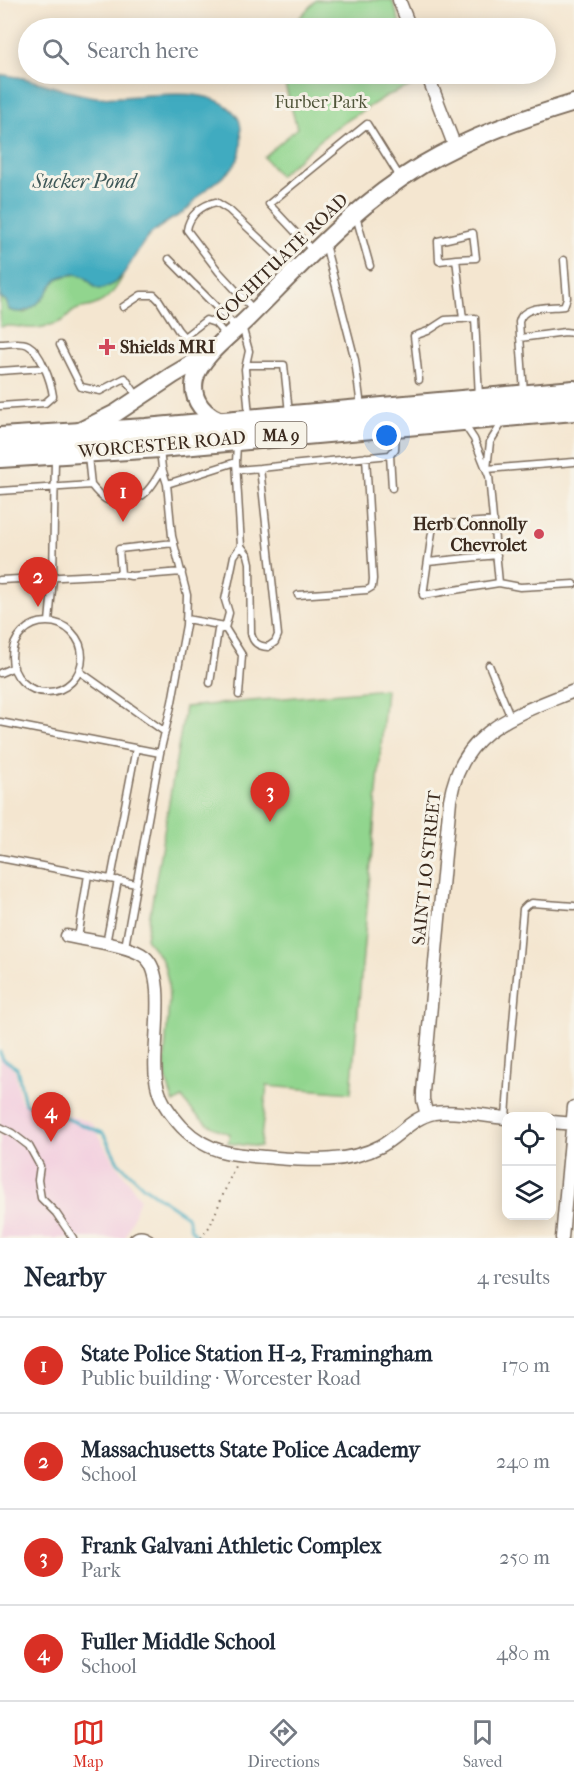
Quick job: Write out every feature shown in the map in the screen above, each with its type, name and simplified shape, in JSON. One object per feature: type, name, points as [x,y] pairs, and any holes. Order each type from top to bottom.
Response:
[{"type":"highway","name":"WORCESTER ROAD","points":[[0,439],[61,444],[87,452],[161,457],[237,427],[290,416],[524,396],[571,406]]},
{"type":"highway","name":"WORCESTER ROAD","points":[[0,456],[61,444],[237,427],[396,425],[507,415],[571,406]]},
{"type":"main road","name":"COCHITUATE ROAD","points":[[237,427],[219,421],[204,412],[195,398],[194,381],[197,373],[213,352],[319,246],[355,213],[401,178],[455,147],[506,125],[574,104]]},
{"type":"main road","name":"COCHITUATE ROAD","points":[[61,444],[213,352]]},
{"type":"street","points":[[399,0],[406,18]]},
{"type":"street","points":[[431,84],[455,147]]},
{"type":"street","name":"SAINT LO STREET","points":[[427,1115],[423,1092],[452,787],[458,769],[468,752],[486,733],[511,718],[574,691]]},
{"type":"street","points":[[72,937],[125,948],[146,957],[154,970],[157,1007],[155,1078],[162,1099],[173,1116],[196,1138],[215,1149],[238,1154],[314,1160],[357,1155],[382,1145],[427,1115],[444,1112],[502,1118]]},
{"type":"street","points":[[562,1238],[574,1107]]},
{"type":"street","points":[[556,1122],[573,1123]]},
{"type":"lane","points":[[361,410],[355,360],[319,246],[269,204],[367,124],[401,178]]},
{"type":"lane","points":[[256,311],[219,272],[187,230],[188,221],[204,205],[216,202],[229,210],[294,271]]},
{"type":"lane","points":[[355,213],[370,266]]},
{"type":"lane","points":[[473,233],[476,258],[456,260],[439,261],[438,241],[473,233]]},
{"type":"lane","points":[[169,259],[236,331],[249,351],[237,427],[236,466],[241,546],[248,555],[250,563],[252,640],[260,646],[268,647],[275,642],[278,635],[278,623],[260,468]]},
{"type":"lane","points":[[456,260],[463,319]]},
{"type":"lane","points":[[524,396],[520,316],[526,311],[564,306],[567,298],[564,260]]},
{"type":"lane","points":[[123,307],[141,295],[153,295],[195,350],[213,352]]},
{"type":"lane","points":[[419,380],[414,336],[428,331],[445,320],[475,318],[480,400]]},
{"type":"lane","points":[[184,337],[206,320],[236,331]]},
{"type":"lane","points":[[520,338],[574,333]]},
{"type":"lane","points":[[0,344],[19,343],[30,346],[38,355],[50,380],[53,396],[45,403],[0,405]]},
{"type":"lane","points":[[60,345],[81,387],[100,391],[124,378],[139,398]]},
{"type":"lane","points":[[246,365],[284,365],[290,416]]},
{"type":"lane","points":[[0,371],[44,368]]},
{"type":"lane","points":[[487,469],[490,442],[507,415]]},
{"type":"lane","points":[[460,419],[474,439],[491,484],[499,583]]},
{"type":"lane","points":[[392,488],[390,455],[395,448],[396,425]]},
{"type":"lane","points":[[49,622],[53,578],[55,486],[61,444]]},
{"type":"lane","points":[[87,452],[91,485],[103,499],[115,503],[140,498],[148,492],[161,457]]},
{"type":"lane","points":[[167,484],[236,466],[260,468],[390,455]]},
{"type":"lane","points":[[125,948],[186,619],[187,596],[174,543],[167,484],[161,457]]},
{"type":"lane","points":[[298,595],[367,590],[372,587],[366,457]]},
{"type":"lane","points":[[487,469],[574,462]]},
{"type":"lane","points":[[0,491],[91,485]]},
{"type":"lane","points":[[494,521],[433,525],[423,595],[499,583],[520,587],[574,584]]},
{"type":"lane","points":[[121,574],[119,549],[174,543]]},
{"type":"lane","points":[[225,627],[229,613],[225,600],[234,556],[241,546]]},
{"type":"lane","points":[[428,562],[497,555]]},
{"type":"lane","points":[[0,580],[182,572]]},
{"type":"lane","points":[[186,619],[225,627],[242,655],[239,695]]},
{"type":"lane","points":[[49,622],[70,631],[77,639],[82,661],[72,681],[51,692],[39,691],[28,686],[19,678],[12,656],[14,645],[20,635],[38,623],[49,622]]},
{"type":"lane","points":[[210,683],[218,630],[225,627]]},
{"type":"lane","points":[[489,665],[511,718]]},
{"type":"lane","points":[[0,673],[14,667]]},
{"type":"lane","points":[[79,671],[165,732]]},
{"type":"lane","points":[[0,722],[160,753]]},
{"type":"lane","points":[[106,944],[136,748]]},
{"type":"lane","points":[[0,858],[136,884]]},
{"type":"lane","points":[[72,937],[87,874]]},
{"type":"lane","points":[[506,1112],[524,909],[527,904],[532,903],[574,906]]},
{"type":"lane","points":[[0,1127],[29,1146],[40,1166],[38,1180],[41,1198],[56,1213],[73,1238]]},
{"type":"lane","points":[[133,1238],[142,1234],[150,1238]]},
{"type":"path","points":[[201,1238],[210,1226],[231,1179],[238,1154]]},
{"type":"shaded area","points":[[0,1055],[15,1070],[22,1103],[88,1121],[93,1125],[109,1154],[140,1198],[125,1238],[0,1238]]},
{"type":"green space","points":[[316,0],[392,0],[398,18],[299,18]]},
{"type":"green space","name":"Furber Park","points":[[285,84],[417,84],[386,96],[332,130],[279,176],[264,157],[297,128]]},
{"type":"green space","points":[[76,274],[84,276],[96,288],[109,286],[122,278],[102,301],[76,310],[58,323],[37,328],[0,327],[0,297],[6,301],[9,310],[25,313],[41,300],[58,278]]},
{"type":"green space","points":[[386,689],[351,1093],[267,1086],[260,1147],[228,1143],[230,1134],[203,1120],[182,1098],[174,1103],[167,1083],[165,1062],[169,1006],[167,979],[162,961],[146,938],[185,707]]},
{"type":"water","name":"Sucker Pond","points":[[0,75],[18,77],[18,84],[46,84],[97,97],[171,94],[209,98],[224,104],[236,115],[240,123],[241,144],[237,161],[232,168],[203,192],[184,212],[151,234],[116,281],[99,289],[81,275],[63,276],[52,284],[34,306],[20,312],[9,310],[6,301],[0,297]]},
{"type":"waterway","points":[[0,1052],[3,1059],[17,1068],[25,1104],[103,1133],[118,1162],[144,1187],[187,1216],[191,1229],[198,1238]]},
{"type":"place","name":"Shields MRI","points":[[107,347]]},
{"type":"place","name":"State Police Station H-2, Framingham","points":[[123,522]]},
{"type":"place","name":"Herb Connolly Chevrolet","points":[[539,534]]},
{"type":"place","name":"Massachusetts State Police Academy","points":[[38,607]]},
{"type":"place","name":"Frank Galvani Athletic Complex","points":[[270,822]]},
{"type":"place","name":"Fuller Middle School","points":[[51,1142]]}]
